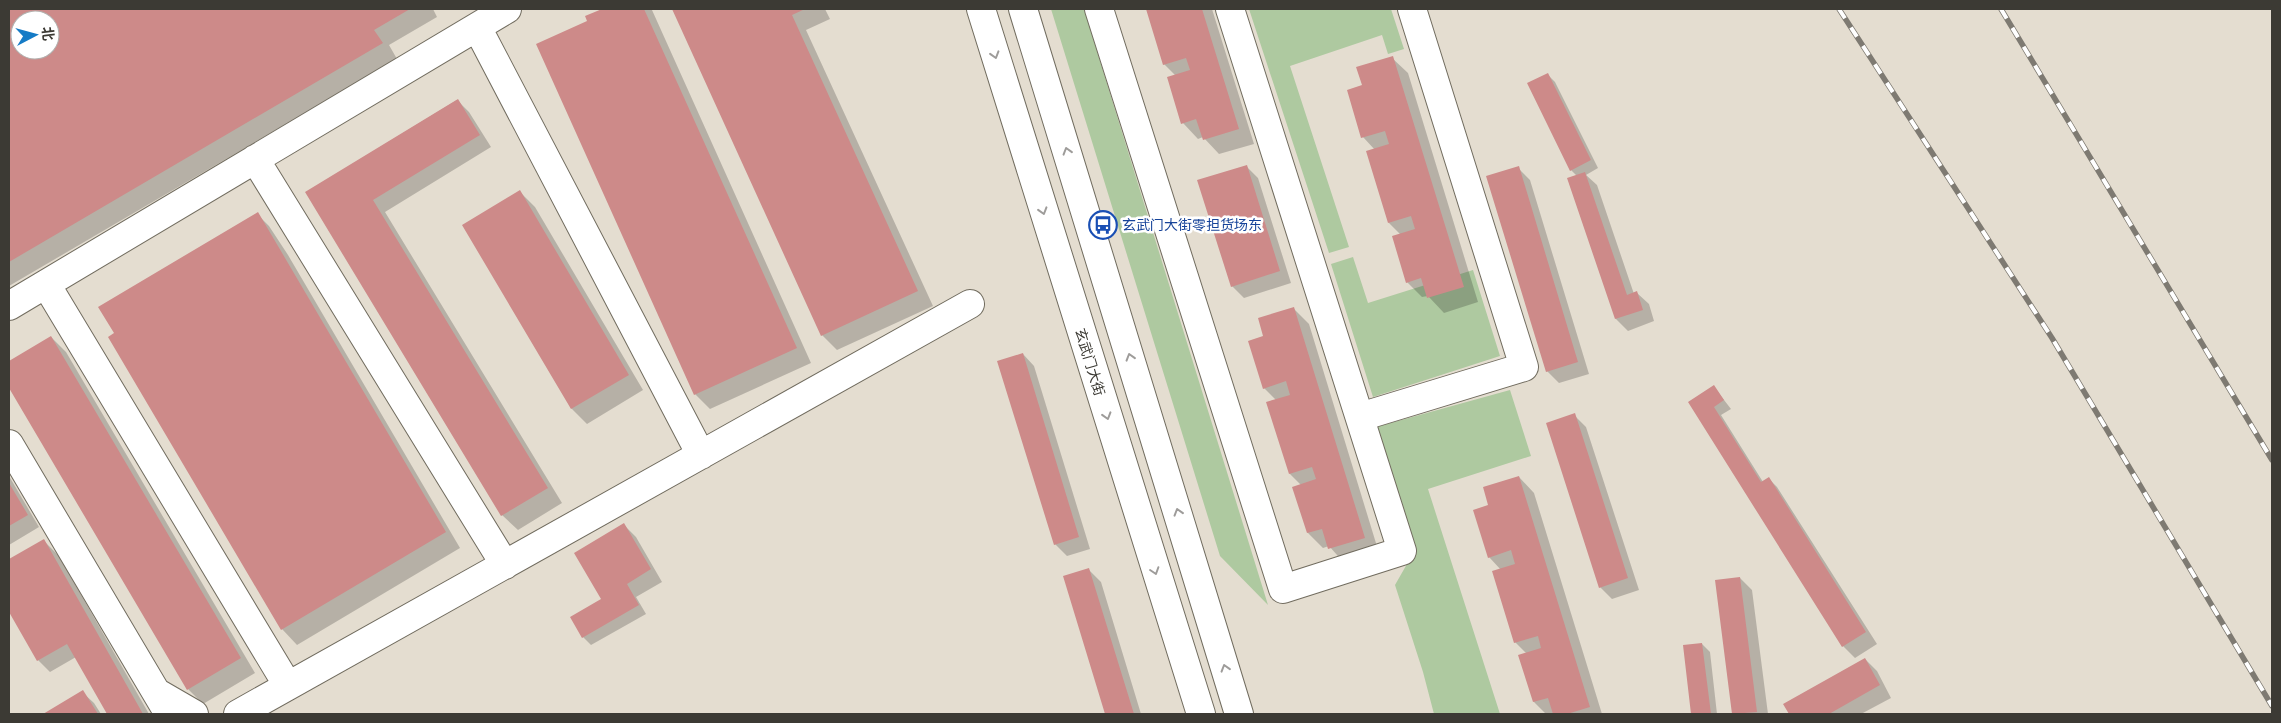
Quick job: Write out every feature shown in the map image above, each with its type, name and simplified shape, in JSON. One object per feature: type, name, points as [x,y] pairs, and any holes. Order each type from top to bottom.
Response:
[{"type":"main road","points":[[9,306],[507,9]]},
{"type":"main road","name":"玄武门大街","points":[[981,9],[1201,714]]},
{"type":"main road","points":[[1023,9],[1239,714]]},
{"type":"main road","points":[[1099,9],[1283,588],[1402,551],[1230,9]]},
{"type":"main road","points":[[1360,418],[1524,367],[1412,9]]},
{"type":"main road","points":[[477,27],[701,454]]},
{"type":"main road","points":[[255,159],[505,564]]},
{"type":"main road","points":[[46,284],[288,686]]},
{"type":"main road","points":[[238,714],[970,304]]},
{"type":"main road","points":[[9,444],[162,703],[194,714]]},
{"type":"green space","points":[[1051,9],[1084,9],[1268,605],[1220,556]]},
{"type":"green space","points":[[1249,9],[1391,9],[1404,49],[1388,54],[1382,35],[1290,66],[1349,247],[1329,253]]},
{"type":"green space","points":[[1353,257],[1368,303],[1473,270],[1500,356],[1373,397],[1331,264]]},
{"type":"green space","points":[[1510,390],[1531,456],[1428,489],[1500,714],[1434,714],[1423,672],[1395,585],[1411,557],[1376,427]]},
{"type":"building","points":[[9,9],[410,9],[374,30],[383,43],[9,262]]},
{"type":"building","points":[[602,9],[644,9],[797,348],[694,395],[536,44],[587,21],[585,16]]},
{"type":"building","points":[[672,9],[805,9],[792,15],[918,291],[821,336]]},
{"type":"building","points":[[1146,9],[1202,9],[1239,129],[1203,140],[1196,119],[1181,124],[1167,77],[1190,70],[1186,58],[1163,65]]},
{"type":"building","points":[[1393,56],[1464,287],[1427,298],[1421,278],[1406,283],[1392,236],[1415,229],[1411,216],[1388,223],[1366,151],[1389,144],[1385,131],[1361,138],[1347,90],[1362,85],[1356,67]]},
{"type":"building","points":[[1548,73],[1591,160],[1570,171],[1527,83]]},
{"type":"building","points":[[458,99],[480,135],[373,200],[548,488],[501,516],[305,192]]},
{"type":"building","points":[[1247,165],[1280,271],[1231,287],[1197,180]]},
{"type":"building","points":[[1519,166],[1578,362],[1546,372],[1486,176]]},
{"type":"building","points":[[1585,172],[1627,295],[1637,291],[1643,310],[1615,319],[1567,178]]},
{"type":"building","points":[[520,190],[629,375],[571,409],[462,225]]},
{"type":"building","points":[[258,212],[446,532],[281,630],[108,337],[114,333],[98,307]]},
{"type":"building","points":[[1294,307],[1365,538],[1328,549],[1322,529],[1307,533],[1292,487],[1316,479],[1312,467],[1289,474],[1266,402],[1290,395],[1286,381],[1263,389],[1248,341],[1263,336],[1258,318]]},
{"type":"building","points":[[51,336],[241,658],[187,690],[9,388],[9,361]]},
{"type":"building","points":[[1023,353],[1079,537],[1054,545],[997,361]]},
{"type":"building","points":[[1714,385],[1724,400],[1714,407],[1761,482],[1769,477],[1866,632],[1842,647],[1688,402]]},
{"type":"building","points":[[1575,413],[1628,578],[1599,588],[1546,423]]},
{"type":"building","points":[[1519,476],[1590,707],[1567,714],[1553,714],[1548,698],[1533,702],[1518,655],[1541,648],[1538,636],[1514,643],[1492,571],[1515,564],[1511,550],[1488,558],[1473,510],[1488,505],[1483,487]]},
{"type":"building","points":[[9,483],[28,515],[9,526]]},
{"type":"building","points":[[624,523],[651,569],[627,584],[639,605],[582,638],[570,617],[601,599],[574,553]]},
{"type":"building","points":[[44,539],[143,714],[107,714],[67,644],[37,661],[9,612],[9,559]]},
{"type":"building","points":[[1089,568],[1134,714],[1105,714],[1063,576]]},
{"type":"building","points":[[1740,577],[1757,712],[1732,714],[1715,580]]},
{"type":"building","points":[[1702,643],[1711,714],[1691,714],[1683,645]]},
{"type":"building","points":[[1865,658],[1880,685],[1829,714],[1789,714],[1783,704]]},
{"type":"building","points":[[83,690],[98,714],[43,714]]},
{"type":"railway","points":[[1839,9],[2052,338],[2272,706]]},
{"type":"railway","points":[[2001,9],[2272,460]]},
{"type":"place","name":"玄武门大街零担货场东","points":[[1103,225]]}]
